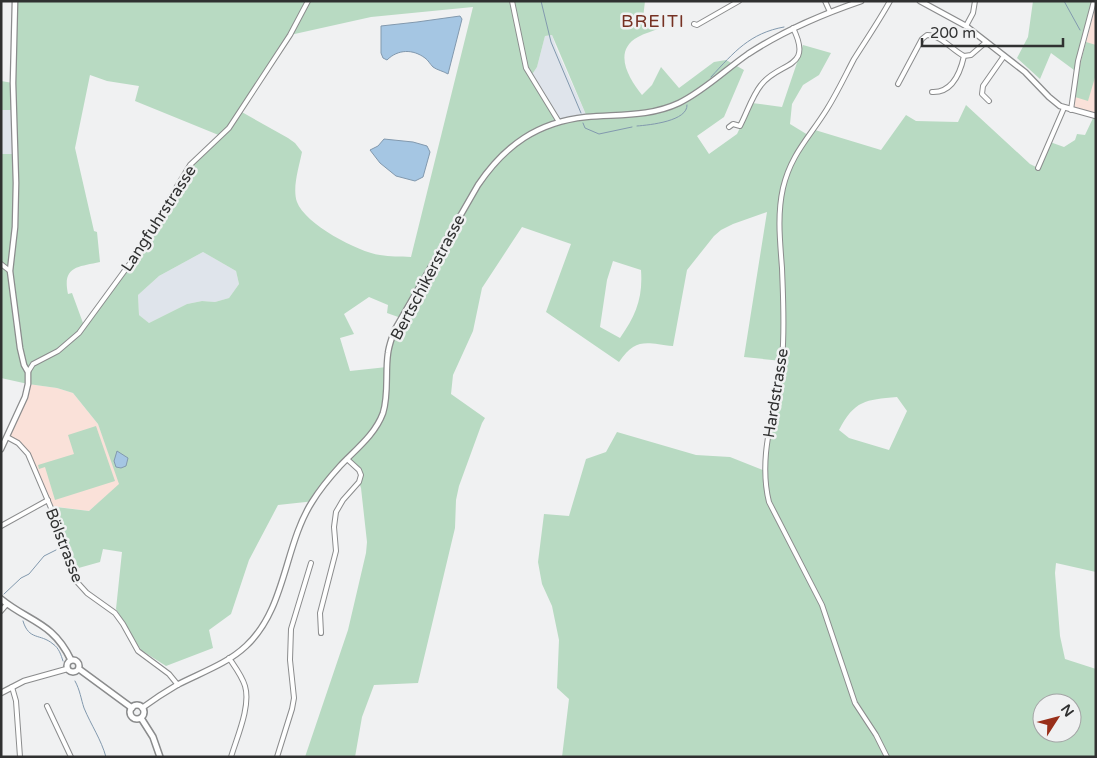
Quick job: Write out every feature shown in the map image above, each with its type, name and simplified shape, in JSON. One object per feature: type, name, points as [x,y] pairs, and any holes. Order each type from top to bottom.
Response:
[{"type":"main road","points":[[1,599],[51,631],[71,660],[78,662],[78,668]]},
{"type":"main road","points":[[71,660],[67,663],[68,668],[73,672],[78,668]]},
{"type":"main road","points":[[78,668],[132,708]]},
{"type":"main road","points":[[132,708],[137,706],[142,708],[144,714],[141,718]]},
{"type":"main road","points":[[132,708],[131,714],[133,718],[141,718]]},
{"type":"main road","points":[[141,718],[153,737],[160,757]]},
{"type":"street","points":[[1,449],[25,397],[28,384],[28,372],[24,365],[20,348],[10,271],[15,227],[16,184],[13,83],[15,1]]},
{"type":"street","name":"Langfuhrstrasse","points":[[28,372],[33,364],[58,350],[80,333],[131,262],[190,165],[229,128],[290,35],[308,1]]},
{"type":"street","points":[[512,1],[526,68],[559,122]]},
{"type":"street","points":[[694,24],[697,25],[739,1]]},
{"type":"street","points":[[826,1],[830,12]]},
{"type":"street","name":"Bertschikerstrasse","points":[[142,708],[178,685],[229,658],[246,646],[263,625],[276,596],[300,523],[311,502],[332,475],[376,427],[386,399],[388,351],[394,331],[490,166],[522,138],[559,122],[587,117],[635,115],[664,109],[696,93],[746,56],[793,28],[861,1]]},
{"type":"street","name":"Hardstrasse","points":[[887,757],[876,735],[855,703],[822,605],[769,502],[765,471],[767,440],[783,353],[782,268],[779,238],[780,209],[788,170],[796,152],[828,108],[855,58],[890,1]]},
{"type":"street","points":[[920,1],[966,26],[1025,72],[1054,102],[1064,108],[1096,116]]},
{"type":"street","points":[[966,26],[973,13],[975,1]]},
{"type":"street","points":[[1071,110],[1078,61],[1094,1]]},
{"type":"street","points":[[729,126],[733,124],[740,126],[760,86],[796,60],[800,46],[793,28]]},
{"type":"street","points":[[898,84],[922,39],[927,35],[932,35],[964,56],[970,55],[986,42]]},
{"type":"street","points":[[932,92],[945,90],[954,83],[964,56]]},
{"type":"street","points":[[988,101],[982,94],[984,86],[1004,56]]},
{"type":"street","points":[[1038,168],[1064,108]]},
{"type":"street","points":[[1,264],[10,271]]},
{"type":"street","name":"Bölstrasse","points":[[7,437],[18,442],[27,452],[48,500],[77,582],[87,593],[115,613],[138,651],[169,674],[178,685]]},
{"type":"street","points":[[321,633],[320,613],[336,551],[334,527],[336,512],[342,500],[359,482],[361,475],[360,470],[347,459]]},
{"type":"street","points":[[1,526],[48,500]]},
{"type":"street","points":[[277,757],[294,698],[290,653],[292,629],[311,563]]},
{"type":"street","points":[[1,611],[7,604]]},
{"type":"street","points":[[229,658],[246,689],[246,703],[231,757]]},
{"type":"street","points":[[1,693],[34,678],[68,668]]},
{"type":"street","points":[[12,687],[16,701],[20,757]]},
{"type":"street","points":[[47,706],[71,757]]},
{"type":"shaded area","points":[[1096,5],[1096,114],[1074,107],[1079,69]]},
{"type":"shaded area","points":[[552,35],[587,117],[559,122],[531,76],[537,67],[545,36]]},
{"type":"shaded area","points":[[1,110],[14,110],[14,154],[1,154]]},
{"type":"shaded area","points":[[203,252],[236,271],[239,284],[229,298],[215,302],[202,301],[187,304],[149,323],[139,315],[138,295],[159,276]]},
{"type":"shaded area","points":[[28,384],[57,388],[73,393],[98,424],[120,484],[89,511],[50,506],[27,452],[7,437]]},
{"type":"green space","points":[[15,1],[645,1],[642,27],[661,28],[641,36],[630,43],[624,57],[628,73],[642,95],[652,85],[661,67],[679,88],[714,62],[726,60],[744,70],[724,117],[697,136],[709,154],[737,134],[752,103],[782,107],[803,45],[831,53],[819,75],[803,85],[792,104],[790,124],[808,135],[815,130],[881,150],[906,115],[916,121],[958,122],[966,105],[1030,164],[1038,168],[1050,142],[1064,147],[1075,140],[1077,134],[1085,135],[1094,116],[1096,116],[1096,572],[1056,563],[1055,573],[1060,636],[1065,659],[1096,669],[1096,757],[562,757],[569,699],[557,688],[559,640],[552,606],[542,584],[538,562],[544,514],[569,516],[586,459],[606,452],[617,432],[696,455],[730,457],[765,471],[767,439],[782,361],[744,357],[767,212],[721,230],[687,270],[673,346],[649,343],[636,345],[619,362],[546,312],[571,244],[522,227],[482,288],[473,331],[453,375],[451,394],[485,418],[459,486],[456,500],[455,528],[418,683],[374,685],[362,717],[355,757],[305,757],[348,630],[366,553],[367,542],[359,470],[347,459],[315,501],[278,505],[249,560],[231,614],[209,630],[213,648],[166,666],[141,650],[116,609],[122,552],[103,549],[100,562],[75,569],[56,507],[89,511],[119,484],[98,424],[73,393],[57,388],[1,378],[1,154],[14,154],[13,110],[1,110],[1,81],[13,83]],"holes":[[[473,7],[411,257],[384,256],[359,249],[333,236],[310,219],[297,202],[295,190],[302,152],[288,138],[240,111],[290,35],[371,17]],[[552,35],[587,117],[559,122],[531,76],[537,67],[545,36]],[[90,75],[107,81],[139,86],[135,101],[221,136],[190,165],[131,262],[85,325],[72,293],[68,294],[67,278],[74,269],[100,262],[97,232],[94,231],[75,148]],[[203,252],[236,271],[239,284],[229,298],[215,302],[202,301],[187,304],[149,323],[139,315],[138,295],[159,276]],[[613,261],[641,270],[641,289],[637,306],[620,338],[600,327],[607,280]],[[369,297],[388,305],[387,313],[401,318],[388,351],[387,367],[350,371],[340,338],[354,334],[344,314]],[[897,397],[907,411],[889,450],[849,438],[839,430],[850,413],[862,403]]]},
{"type":"green space","points":[[1033,1],[1092,1],[1074,70],[1051,53],[1040,79],[1017,58],[1028,37]]},
{"type":"green space","points":[[1086,42],[1096,45],[1096,74],[1088,101],[1075,97],[1079,69]]},
{"type":"green space","points":[[96,426],[115,481],[55,500],[45,467],[39,469],[38,465],[74,454],[68,435]]},
{"type":"water","points":[[460,16],[462,19],[448,74],[435,68],[416,53],[401,52],[387,60],[383,58],[381,53],[381,26]]},
{"type":"water","points":[[384,139],[413,142],[427,146],[430,152],[423,177],[415,181],[396,176],[380,163],[370,150],[378,146]]},
{"type":"water","points":[[117,451],[128,458],[126,466],[116,467],[114,461]]},
{"type":"waterway","points":[[541,1],[551,42],[581,113]]},
{"type":"waterway","points":[[1064,1],[1080,30]]},
{"type":"waterway","points":[[711,77],[743,45],[761,34],[784,27]]},
{"type":"waterway","points":[[637,126],[659,123],[675,118],[686,110],[687,105]]},
{"type":"waterway","points":[[583,123],[585,128],[599,134],[632,127]]},
{"type":"waterway","points":[[4,594],[21,578],[29,574],[44,556],[56,550]]},
{"type":"waterway","points":[[23,621],[28,631],[55,646],[63,661]]},
{"type":"waterway","points":[[75,681],[84,708],[106,757]]},
{"type":"district","name":"BREITI","points":[[653,21]]}]
